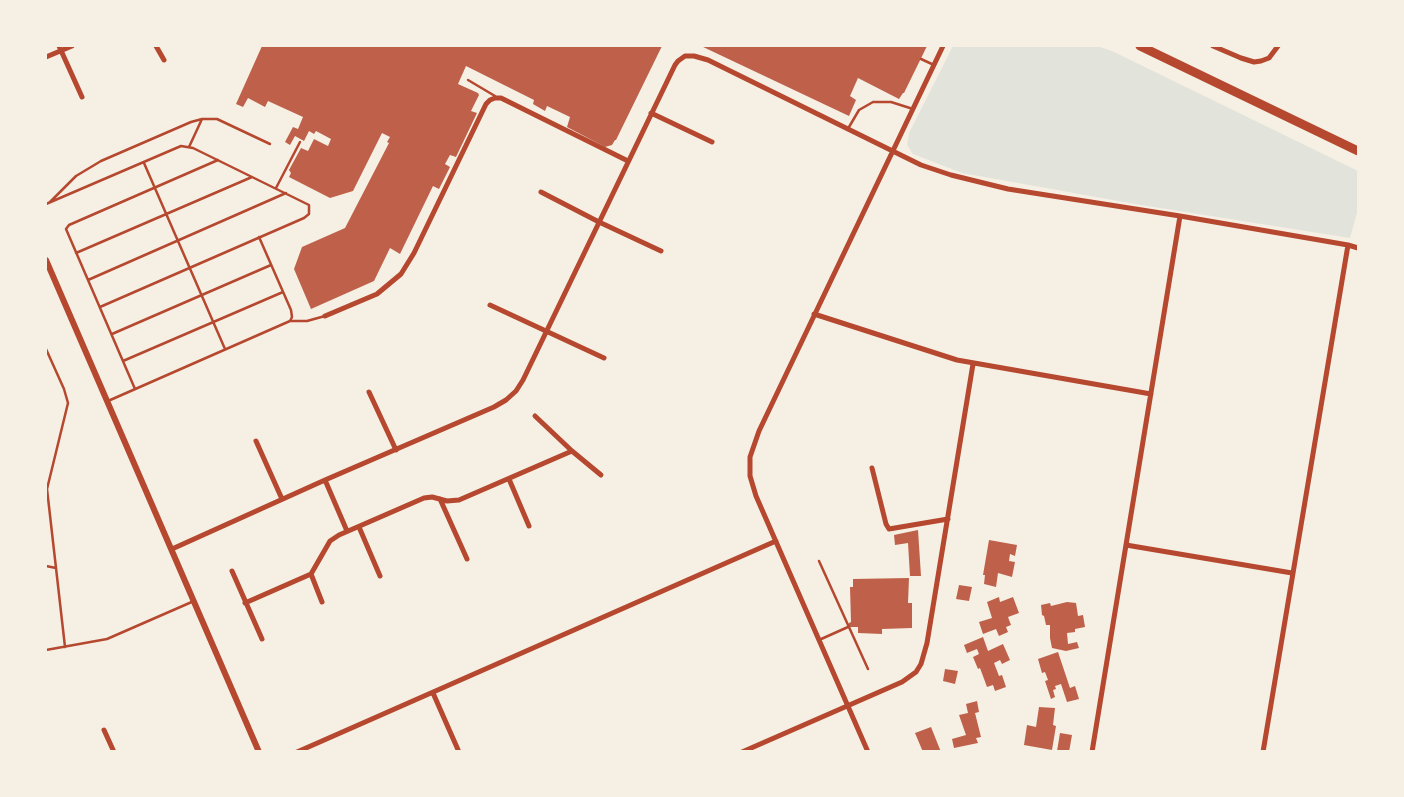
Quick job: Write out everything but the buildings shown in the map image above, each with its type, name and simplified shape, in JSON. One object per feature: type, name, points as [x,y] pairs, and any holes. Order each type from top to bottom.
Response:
[{"type":"highway","points":[[1140,46],[1359,151]]},
{"type":"street","points":[[46,57],[60,48],[72,46]]},
{"type":"street","points":[[156,46],[164,60]]},
{"type":"street","points":[[868,751],[752,486],[750,457],[759,431],[943,46]]},
{"type":"street","points":[[1213,46],[1259,62],[1271,56],[1278,46]]},
{"type":"street","points":[[60,48],[82,97]]},
{"type":"street","points":[[172,549],[506,400],[519,387],[678,61],[689,55],[708,60],[921,165],[968,180],[1359,248]]},
{"type":"street","points":[[325,316],[377,294],[401,274],[414,253],[486,104],[492,99],[498,98],[628,161]]},
{"type":"street","points":[[651,113],[712,142]]},
{"type":"street","points":[[541,192],[661,251]]},
{"type":"street","points":[[1092,751],[1180,216]]},
{"type":"street","points":[[1263,751],[1348,245]]},
{"type":"street","points":[[46,260],[259,751]]},
{"type":"street","points":[[490,305],[604,358]]},
{"type":"street","points":[[814,314],[973,364],[1151,394]]},
{"type":"street","points":[[742,751],[902,682],[921,664],[927,643],[973,364]]},
{"type":"street","points":[[369,392],[396,450]]},
{"type":"street","points":[[535,416],[601,475]]},
{"type":"street","points":[[256,441],[282,499]]},
{"type":"street","points":[[245,603],[311,574],[330,541],[336,536],[424,498],[432,497],[452,502],[458,500],[572,451]]},
{"type":"street","points":[[872,468],[889,529],[948,519]]},
{"type":"street","points":[[509,479],[529,526]]},
{"type":"street","points":[[325,480],[347,531]]},
{"type":"street","points":[[440,499],[467,559]]},
{"type":"street","points":[[359,527],[380,576]]},
{"type":"street","points":[[297,751],[776,541]]},
{"type":"street","points":[[1126,545],[1292,573]]},
{"type":"street","points":[[232,571],[262,639]]},
{"type":"street","points":[[311,574],[323,602]]},
{"type":"street","points":[[433,692],[459,751]]},
{"type":"street","points":[[104,730],[114,751]]},
{"type":"lane","points":[[921,59],[934,65]]},
{"type":"lane","points":[[468,80],[498,98]]},
{"type":"lane","points":[[849,128],[859,110],[873,102],[891,102],[913,109]]},
{"type":"lane","points":[[189,147],[202,119]]},
{"type":"lane","points":[[47,203],[76,176],[100,160],[180,125],[202,119],[217,120],[270,144]]},
{"type":"lane","points":[[276,188],[300,142]]},
{"type":"lane","points":[[47,203],[177,147],[189,147],[308,204],[310,208],[306,217],[100,307]]},
{"type":"lane","points":[[135,389],[66,233],[67,226],[218,160]]},
{"type":"lane","points":[[144,162],[225,349]]},
{"type":"lane","points":[[76,253],[253,177]]},
{"type":"lane","points":[[88,280],[286,193]]},
{"type":"lane","points":[[259,237],[291,313],[290,321]]},
{"type":"lane","points":[[111,334],[271,265]]},
{"type":"lane","points":[[123,361],[283,292]]},
{"type":"lane","points":[[107,401],[290,321],[307,321],[325,316]]},
{"type":"lane","points":[[46,349],[68,403],[47,489],[65,647]]},
{"type":"lane","points":[[819,561],[868,669]]},
{"type":"lane","points":[[46,566],[56,568]]},
{"type":"lane","points":[[46,650],[107,639],[194,601]]},
{"type":"lane","points":[[820,640],[849,627]]},
{"type":"shaded area","points":[[953,46],[1097,46],[1112,51],[1358,171],[1358,209],[1350,238],[962,173],[913,154],[907,145],[909,133]]}]
